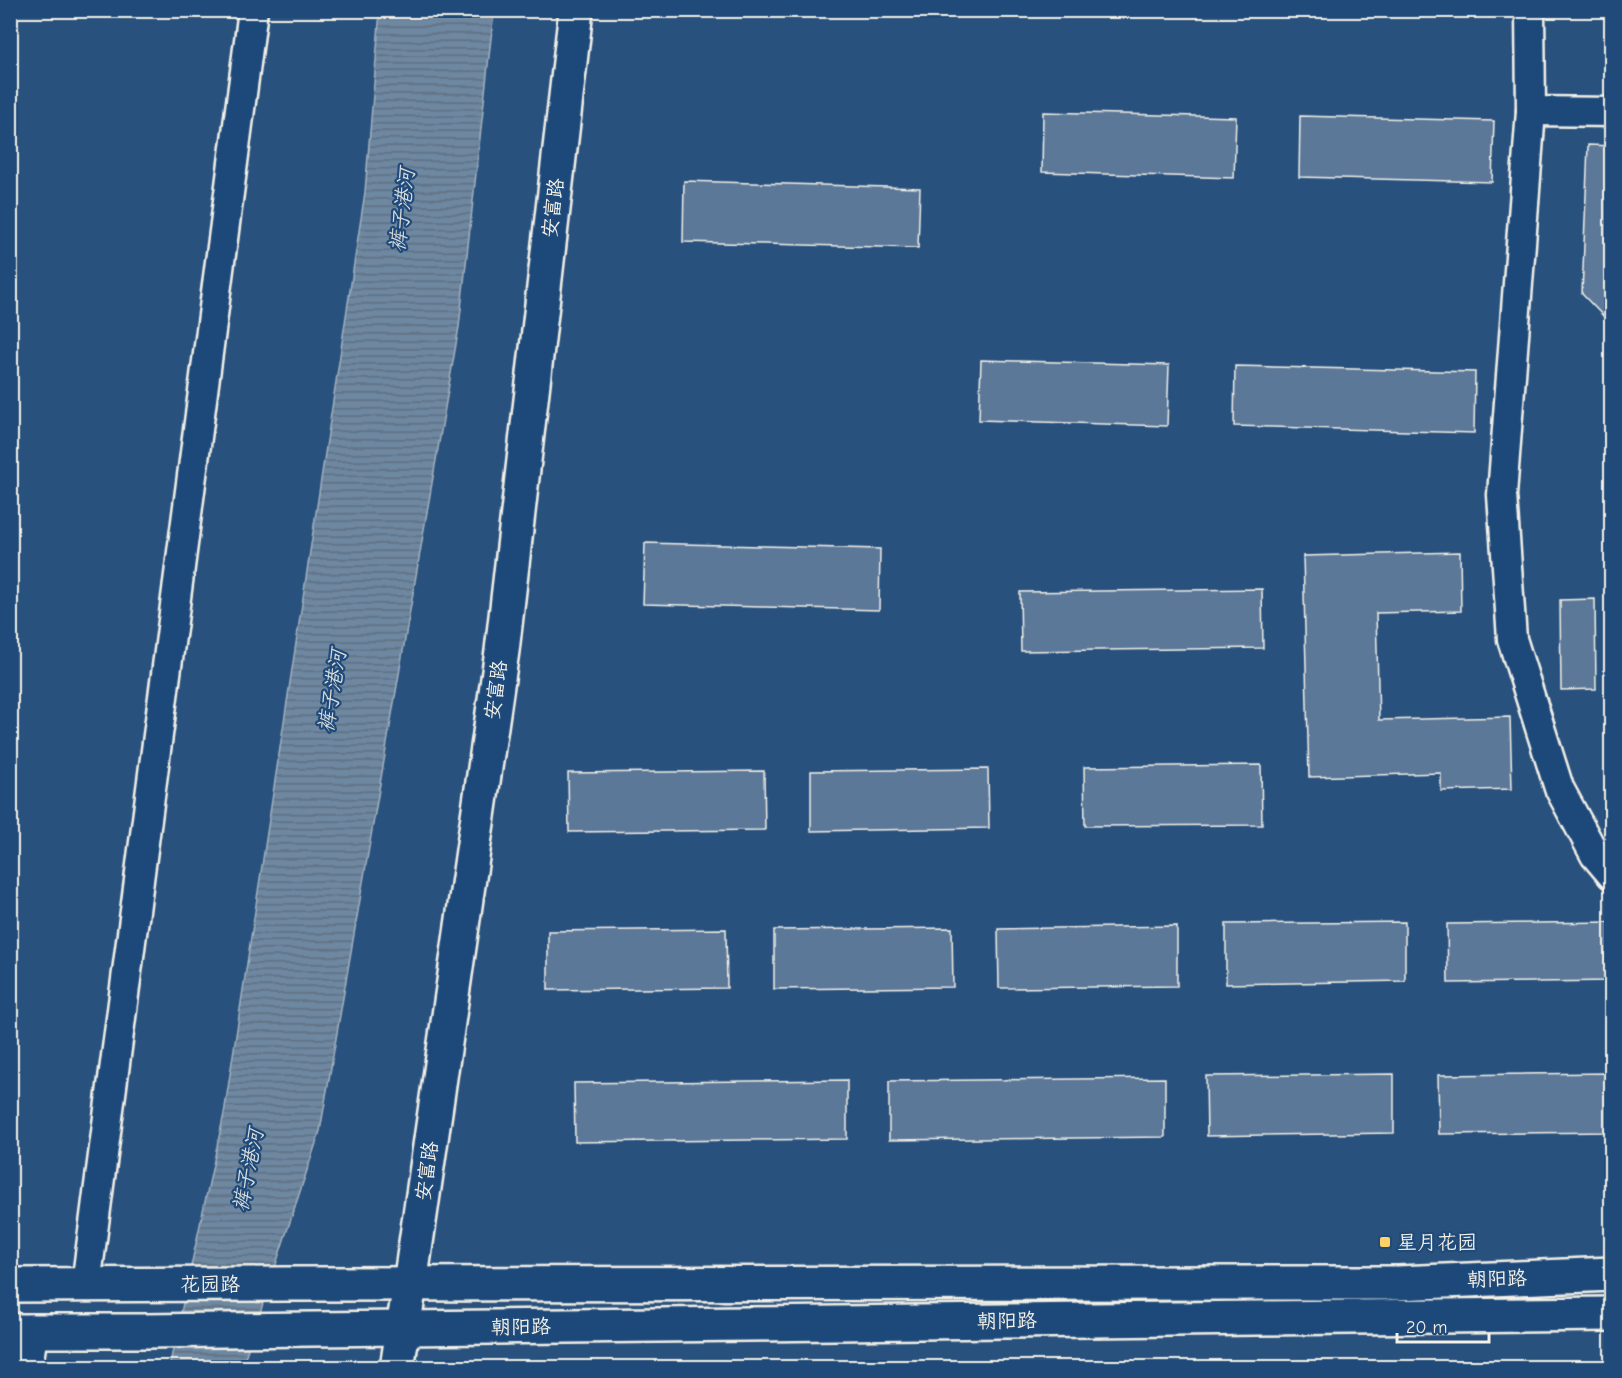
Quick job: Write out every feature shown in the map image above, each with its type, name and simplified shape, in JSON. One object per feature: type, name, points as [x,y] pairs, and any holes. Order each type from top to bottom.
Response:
[{"type":"main road","name":"安富路","points":[[397,1368],[502,651],[576,10]]},
{"type":"main road","name":"朝阳路","points":[[410,1284],[1398,1283],[1611,1274]]},
{"type":"main road","name":"花园路","points":[[10,1285],[410,1284]]},
{"type":"main road","name":"朝阳路","points":[[403,1328],[1611,1314]]},
{"type":"main road","points":[[26,1368],[21,1331],[403,1328]]},
{"type":"street","points":[[86,1285],[253,10]]},
{"type":"street","points":[[1530,10],[1532,111],[1502,495],[1512,639],[1559,788],[1595,855],[1611,875]]},
{"type":"street","points":[[1532,111],[1611,112]]},
{"type":"water","name":"裤子港河","points":[[380,11],[494,11],[459,327],[320,1131],[242,1367],[169,1368],[224,1114],[365,192]]},
{"type":"building","points":[[1043,112],[1236,117],[1234,178],[1042,172]]},
{"type":"building","points":[[1300,116],[1494,121],[1492,182],[1299,177]]},
{"type":"building","points":[[1588,145],[1612,146],[1612,322],[1609,322],[1582,294]]},
{"type":"building","points":[[684,181],[920,188],[918,248],[683,242]]},
{"type":"building","points":[[981,360],[1169,365],[1167,426],[979,420]]},
{"type":"building","points":[[1235,366],[1475,372],[1474,433],[1234,426]]},
{"type":"building","points":[[645,543],[880,549],[879,610],[643,604]]},
{"type":"building","points":[[1460,552],[1461,611],[1376,613],[1379,720],[1510,717],[1512,789],[1441,791],[1441,773],[1309,777],[1303,556]]},
{"type":"building","points":[[1262,589],[1263,648],[1021,651],[1020,592]]},
{"type":"building","points":[[1595,599],[1596,689],[1561,690],[1560,600]]},
{"type":"building","points":[[1261,765],[1262,825],[1085,826],[1084,767]]},
{"type":"building","points":[[988,769],[989,828],[811,831],[811,771]]},
{"type":"building","points":[[764,771],[765,830],[569,832],[568,773]]},
{"type":"building","points":[[1405,922],[1405,981],[1226,984],[1226,924]]},
{"type":"building","points":[[1612,922],[1612,981],[1448,983],[1447,924]]},
{"type":"building","points":[[1177,926],[1177,986],[999,988],[998,929]]},
{"type":"building","points":[[952,928],[953,987],[774,989],[774,930]]},
{"type":"building","points":[[726,929],[727,988],[548,990],[548,931]]},
{"type":"building","points":[[1612,1073],[1612,1132],[1439,1134],[1438,1075]]},
{"type":"building","points":[[1394,1074],[1394,1133],[1207,1136],[1206,1076]]},
{"type":"building","points":[[1165,1078],[1165,1137],[889,1140],[889,1081]]},
{"type":"building","points":[[847,1080],[847,1139],[575,1142],[574,1083]]},
{"type":"place","name":"星月花园","points":[[1385,1242]]}]
